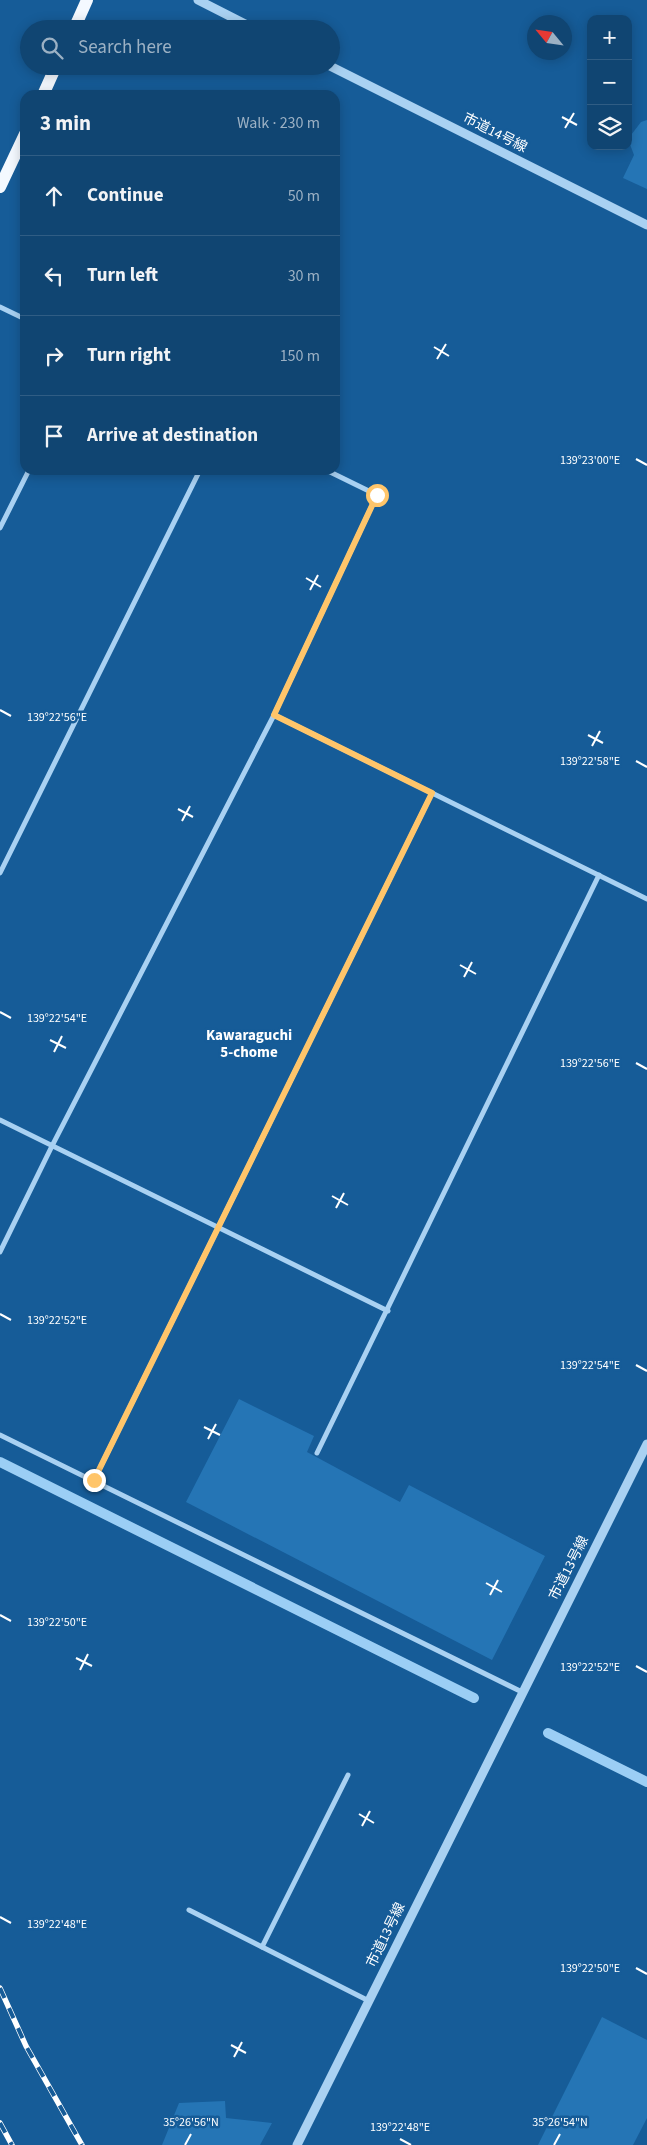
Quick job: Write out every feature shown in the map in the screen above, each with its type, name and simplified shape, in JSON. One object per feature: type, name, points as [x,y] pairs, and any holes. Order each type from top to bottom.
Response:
[{"type":"main road","points":[[78,20],[87,0]]},
{"type":"main road","points":[[45,90],[52,75]]},
{"type":"main road","points":[[0,187],[20,145]]},
{"type":"street","points":[[198,0],[237,20]]},
{"type":"street","name":"市道14号線","points":[[340,71],[647,225]]},
{"type":"street","points":[[0,307],[20,317]]},
{"type":"street","points":[[0,528],[26,475]]},
{"type":"street","points":[[0,873],[198,475]]},
{"type":"street","points":[[0,1252],[52,1146],[274,715],[377,495],[336,475]]},
{"type":"street","points":[[274,715],[647,899]]},
{"type":"street","points":[[94,1480],[432,793]]},
{"type":"street","points":[[317,1453],[388,1311],[599,875]]},
{"type":"street","points":[[0,1120],[388,1311]]},
{"type":"street","points":[[0,1435],[522,1692]]},
{"type":"street","name":"市道13号線","points":[[297,2145],[647,1444]]},
{"type":"street","points":[[262,1947],[348,1775]]},
{"type":"street","points":[[189,1910],[369,2001]]},
{"type":"shaded area","points":[[647,120],[647,189],[623,178],[634,155],[632,134],[641,122]]},
{"type":"shaded area","points":[[239,1399],[314,1436],[307,1452],[400,1502],[409,1485],[545,1556],[492,1660],[186,1502]]},
{"type":"shaded area","points":[[602,2017],[647,2040],[647,2118],[633,2145],[538,2145]]},
{"type":"shaded area","points":[[225,2101],[226,2118],[272,2123],[260,2145],[162,2145],[179,2103]]},
{"type":"waterway","points":[[0,1462],[474,1698]]},
{"type":"waterway","points":[[548,1733],[647,1782]]},
{"type":"railway","points":[[0,1988],[26,2046],[82,2145]]},
{"type":"railway","points":[[0,2123],[12,2145]]},
{"type":"district","name":"Kawaraguchi 5-chome","points":[[249,1044]]},
{"type":"route","points":[[94,1480],[432,793],[274,715],[377,495]]}]
